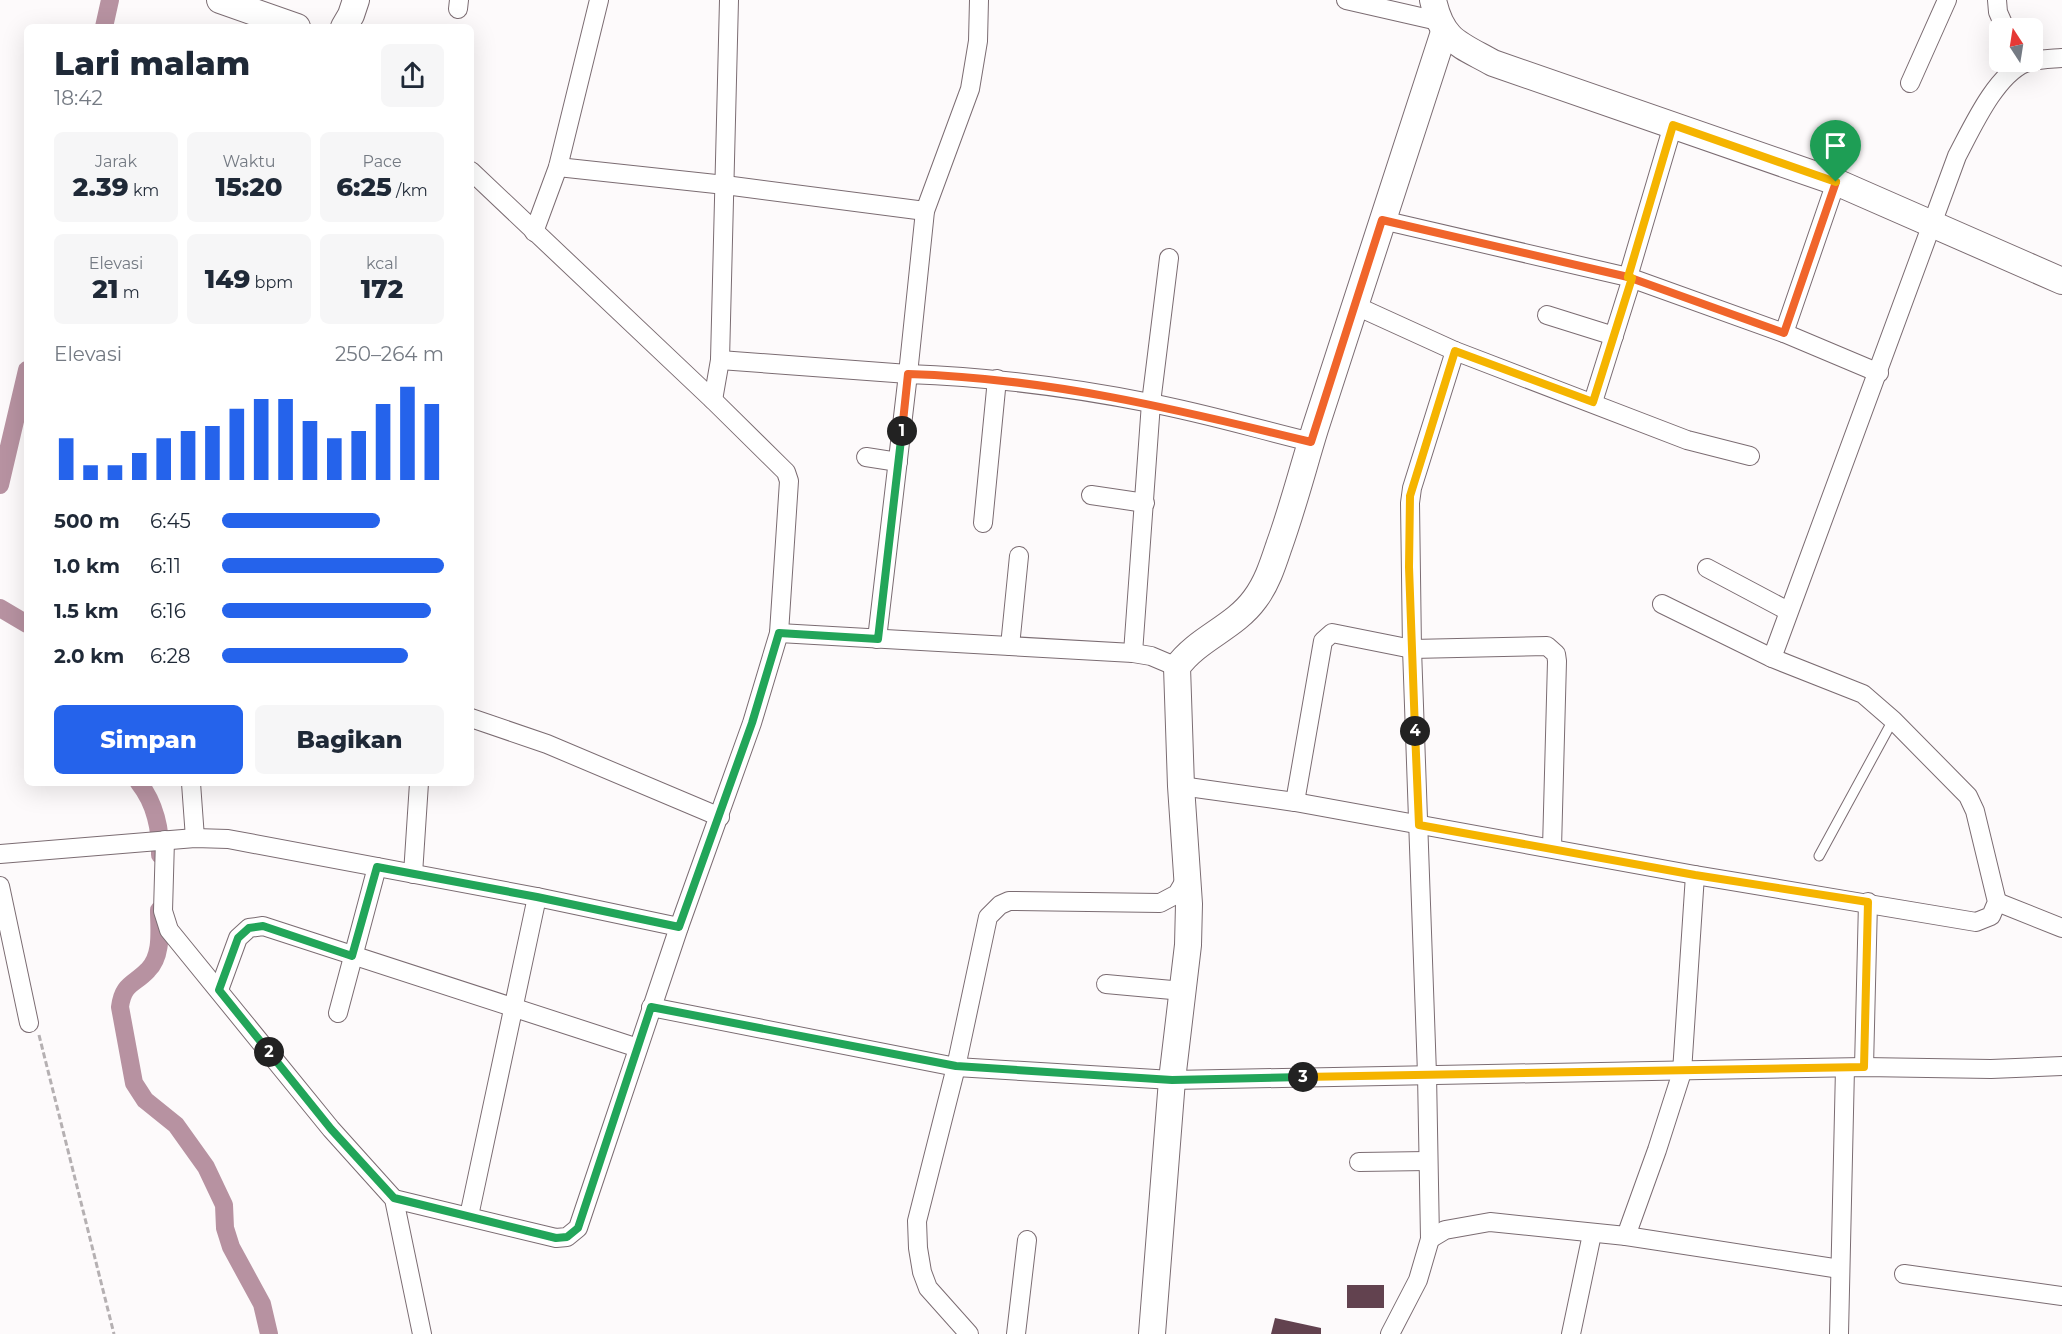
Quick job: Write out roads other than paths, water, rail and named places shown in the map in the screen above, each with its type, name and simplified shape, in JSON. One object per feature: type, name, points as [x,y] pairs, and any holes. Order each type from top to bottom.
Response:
[{"type":"street","points":[[220,0],[288,24]]},
{"type":"street","points":[[346,24],[356,0]]},
{"type":"street","points":[[534,232],[558,167],[599,0]]},
{"type":"street","points":[[713,400],[720,360],[729,0]]},
{"type":"street","points":[[878,639],[925,211],[970,89],[978,41],[979,0]]},
{"type":"street","points":[[1346,0],[1439,18],[1465,48],[1493,63],[1836,182],[2062,281]]},
{"type":"street","points":[[1910,83],[1947,0]]},
{"type":"street","points":[[1997,0],[2001,18]]},
{"type":"street","points":[[1152,1334],[1172,1080],[1188,945],[1177,667],[1192,649],[1238,618],[1260,591],[1272,565],[1295,500],[1311,442],[1382,220],[1439,18]]},
{"type":"street","points":[[2043,60],[2062,58]]},
{"type":"street","points":[[1772,658],[1879,373],[1931,223],[1958,156],[1976,120],[1995,91],[2014,72]]},
{"type":"street","points":[[1593,402],[1614,336],[1673,125]]},
{"type":"street","points":[[558,167],[725,185],[925,211]]},
{"type":"street","points":[[394,1198],[556,1238],[567,1237],[578,1228],[651,1007],[720,817],[779,633],[788,477],[783,467],[474,174]]},
{"type":"street","points":[[1784,333],[1836,182]]},
{"type":"street","points":[[1382,220],[1630,277],[1784,333],[1879,373]]},
{"type":"street","points":[[1133,653],[1151,403],[1169,258]]},
{"type":"street","points":[[1358,296],[1455,351],[1593,402],[1687,440],[1750,456]]},
{"type":"street","points":[[1547,315],[1614,336]]},
{"type":"street","points":[[1390,1334],[1418,1280],[1430,1239],[1426,1161],[1427,1074],[1412,649],[1410,496],[1455,351]]},
{"type":"street","points":[[720,360],[997,379],[1151,403],[1311,442]]},
{"type":"street","points":[[983,523],[997,379]]},
{"type":"street","points":[[866,457],[898,462]]},
{"type":"street","points":[[1091,495],[1145,503]]},
{"type":"street","points":[[1010,646],[1019,556]]},
{"type":"street","points":[[1707,568],[1788,611]]},
{"type":"street","points":[[1181,786],[1295,802],[1695,875],[1868,902],[1976,922],[1991,916],[1997,902],[1975,811],[1968,796],[1890,727],[1863,694],[1772,658],[1662,604]]},
{"type":"street","points":[[779,633],[1133,653],[1151,656],[1177,667]]},
{"type":"street","points":[[1295,802],[1323,640],[1332,633],[1412,649],[1547,646],[1556,654],[1552,848]]},
{"type":"street","points":[[474,719],[548,744],[720,817]]},
{"type":"street","points":[[191,786],[195,838]]},
{"type":"street","points":[[413,874],[419,786]]},
{"type":"street","points":[[0,854],[195,838],[228,839],[537,897],[679,927]]},
{"type":"street","points":[[165,840],[164,920],[169,930],[331,1129],[394,1198],[422,1334]]},
{"type":"street","points":[[338,1013],[377,867]]},
{"type":"street","points":[[1626,1236],[1658,1150],[1682,1072],[1695,875]]},
{"type":"street","points":[[969,1334],[928,1288],[922,1272],[918,1248],[917,1221],[956,1066],[988,917],[992,910],[1009,901],[1160,903],[1177,894],[1187,877]]},
{"type":"street","points":[[0,886],[33,1027]]},
{"type":"street","points":[[469,1216],[537,897]]},
{"type":"street","points":[[1864,1067],[1868,902]]},
{"type":"street","points":[[1997,902],[2062,928]]},
{"type":"street","points":[[219,990],[238,938],[249,928],[263,926],[638,1048]]},
{"type":"street","points":[[1106,984],[1183,991]]},
{"type":"street","points":[[651,1007],[956,1066],[1172,1080],[1864,1067],[1991,1069],[2062,1066]]},
{"type":"street","points":[[1839,1334],[1845,1068]]},
{"type":"street","points":[[1359,1162],[1426,1161]]},
{"type":"street","points":[[1430,1239],[1445,1230],[1490,1222],[1626,1236],[1840,1269]]},
{"type":"street","points":[[1570,1334],[1592,1234]]},
{"type":"street","points":[[1016,1334],[1027,1240]]},
{"type":"street","points":[[1904,1274],[2062,1296]]},
{"type":"lane","points":[[1819,856],[1890,727]]},
{"type":"waterway","points":[[105,24],[110,0]]},
{"type":"waterway","points":[[0,485],[24,383]]},
{"type":"waterway","points":[[0,608],[24,622]]},
{"type":"waterway","points":[[141,786],[156,817],[160,855]]},
{"type":"waterway","points":[[159,910],[159,942],[156,957],[148,970],[126,989],[121,999],[120,1007],[134,1083],[145,1100],[176,1125],[206,1167],[224,1205],[225,1228],[231,1247],[262,1304],[269,1334]]}]
